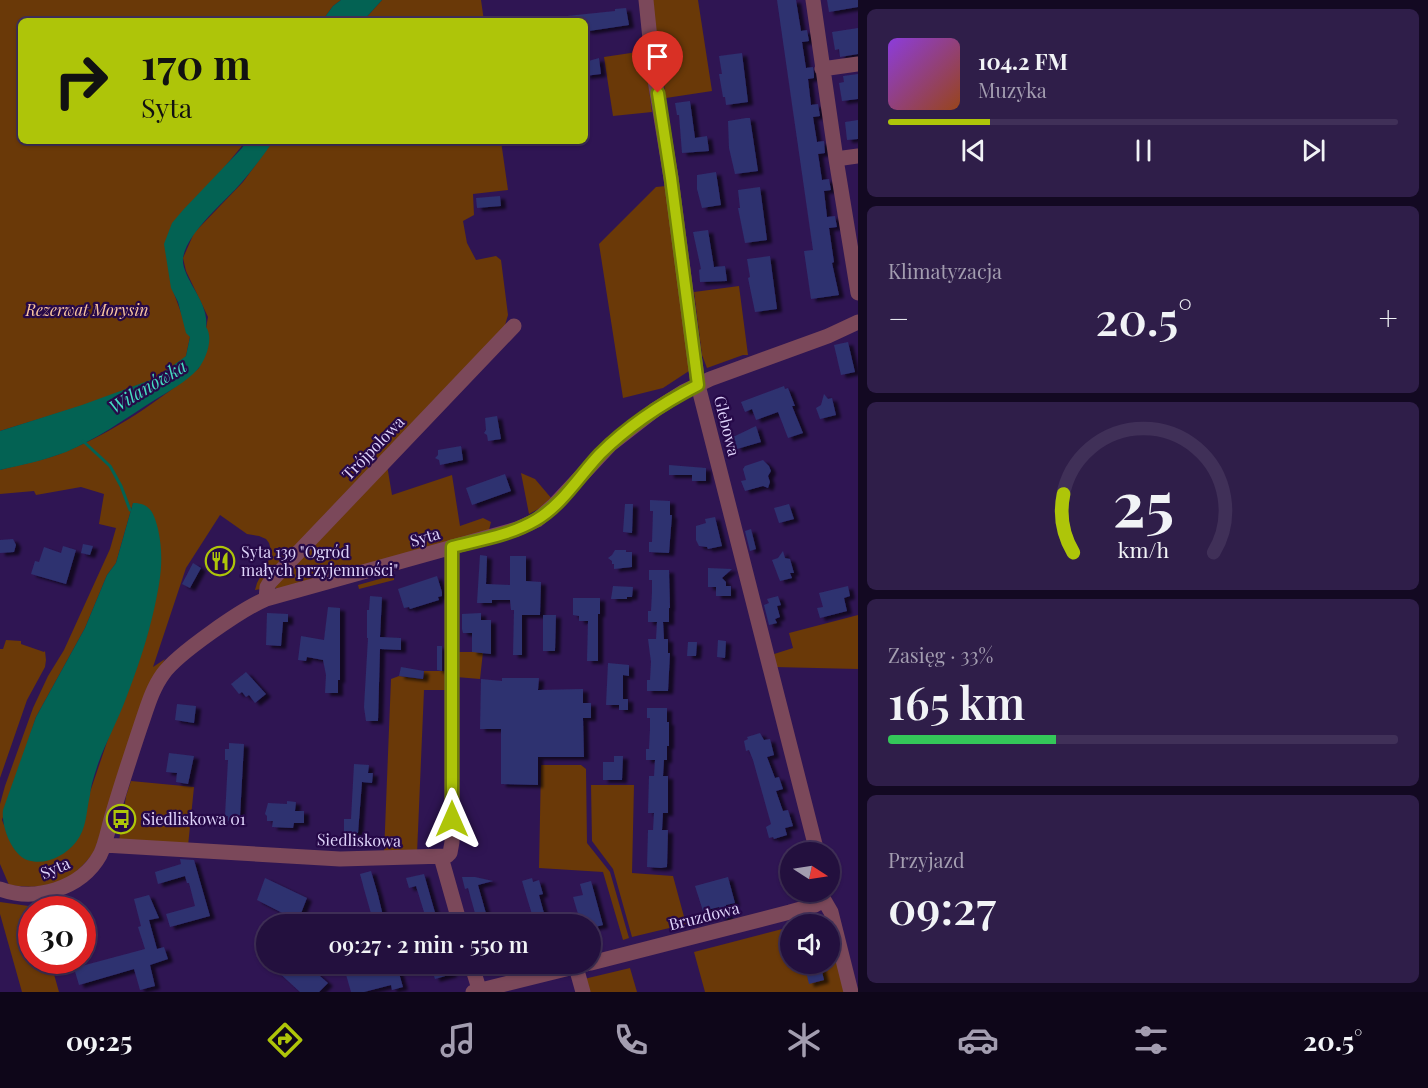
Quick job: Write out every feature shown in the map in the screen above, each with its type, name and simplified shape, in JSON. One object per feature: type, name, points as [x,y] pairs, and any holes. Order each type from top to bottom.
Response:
[{"type":"street","name":"Glebowa","points":[[646,0],[653,68],[671,178],[698,385],[814,842]]},
{"type":"street","points":[[813,0],[836,159],[855,256],[858,293]]},
{"type":"street","points":[[822,69],[858,64]]},
{"type":"street","points":[[836,159],[858,156]]},
{"type":"street","name":"Syta","points":[[0,889],[19,894],[37,895],[67,885],[82,877],[95,863],[104,845],[149,704],[163,675],[182,655],[249,607],[266,599],[517,529],[537,520],[611,444],[656,409],[698,385],[828,336],[858,321]]},
{"type":"street","name":"Trójpolowa","points":[[266,599],[270,582],[514,326]]},
{"type":"street","points":[[452,547],[452,842],[450,853],[441,857],[457,914]]},
{"type":"street","name":"Siedliskowa","points":[[104,845],[340,859],[441,857]]},
{"type":"street","name":"Bruzdowa","points":[[601,960],[790,912],[815,905],[818,902]]},
{"type":"street","points":[[827,902],[851,992]]},
{"type":"street","points":[[473,974],[477,991]]},
{"type":"street","name":"Bruzdowa","points":[[477,991],[546,974]]},
{"type":"street","points":[[583,992],[585,974]]},
{"type":"green space","name":"Rezerwat Morysin","points":[[0,0],[341,0],[324,18],[18,18],[18,144],[244,144],[218,175],[169,268],[172,288],[190,337],[183,360],[144,383],[91,403],[0,431]]},
{"type":"green space","points":[[382,0],[481,0],[484,18],[366,18]]},
{"type":"green space","points":[[651,0],[698,0],[712,91],[666,98]]},
{"type":"green space","points":[[644,51],[652,112],[613,116],[604,57]]},
{"type":"green space","points":[[271,144],[501,144],[508,190],[473,194],[474,215],[463,221],[467,243],[476,260],[496,256],[501,260],[508,315],[503,332],[261,589],[255,590],[272,554],[269,543],[259,536],[247,534],[220,515],[186,568],[153,667],[165,659],[154,680],[94,852],[76,872],[57,883],[36,887],[9,885],[0,864],[0,804],[5,786],[33,708],[48,676],[64,650],[110,549],[116,528],[99,524],[104,494],[81,487],[36,495],[34,491],[0,494],[0,470],[59,454],[102,435],[169,392],[199,368],[208,317],[186,271],[183,258],[194,233],[243,182]],"holes":[[[133,503],[109,736],[90,792],[4,825],[2,820],[36,717],[85,628],[107,575],[116,563]]]},
{"type":"green space","points":[[666,186],[692,369],[663,388],[623,398],[599,244],[656,187]]},
{"type":"green space","points":[[739,286],[748,355],[707,368],[702,355],[694,292]]},
{"type":"green space","points":[[387,465],[392,495],[452,475],[460,526],[483,518],[491,522],[489,530],[277,589],[274,587]]},
{"type":"green space","points":[[521,473],[535,479],[552,499],[529,514]]},
{"type":"green space","points":[[394,575],[394,580],[359,589],[358,585]]},
{"type":"green space","points":[[858,615],[858,669],[774,667],[771,655],[793,648],[789,633]]},
{"type":"green space","points":[[6,640],[21,641],[21,644],[45,651],[46,660],[45,667],[27,700],[0,778],[0,649],[3,649]]},
{"type":"green space","points":[[456,652],[483,652],[480,679],[456,677]]},
{"type":"green space","points":[[424,671],[448,671],[449,690],[424,690],[417,854],[384,854],[391,679],[399,676],[423,679]]},
{"type":"green space","points":[[541,765],[581,765],[586,769],[587,843],[610,872],[629,938],[623,940],[603,872],[539,868]]},
{"type":"green space","points":[[131,781],[194,787],[188,846],[119,841],[126,796]]},
{"type":"green space","points":[[591,785],[634,785],[632,873],[673,876],[686,924],[632,937],[613,869],[592,841]]},
{"type":"green space","points":[[0,902],[18,904],[18,974],[54,974],[59,992],[22,992],[0,914]]},
{"type":"green space","points":[[780,930],[780,974],[840,974],[840,971],[845,992],[705,992],[694,952]]},
{"type":"green space","points":[[630,968],[637,992],[587,992],[584,979]]},
{"type":"water","points":[[341,0],[382,0],[366,18],[324,18]]},
{"type":"water","name":"Wilanówka","points":[[244,144],[271,144],[242,182],[199,228],[186,248],[183,258],[186,274],[204,308],[209,337],[204,360],[198,369],[177,386],[89,441],[66,452],[0,470],[0,431],[156,378],[186,356],[190,337],[186,333],[178,302],[171,288],[164,244],[172,223]]},
{"type":"water","points":[[133,503],[144,505],[153,514],[161,549],[159,585],[146,642],[125,701],[98,764],[80,837],[66,852],[48,861],[27,860],[16,852],[8,838],[3,810],[36,717],[85,628],[107,575],[116,563]]},
{"type":"building","points":[[777,0],[796,0],[801,31],[807,30],[809,41],[802,42],[806,68],[813,67],[814,78],[808,79],[811,105],[818,104],[820,116],[813,117],[817,142],[824,141],[825,153],[818,154],[822,180],[829,179],[831,190],[824,191],[827,217],[835,216],[837,227],[829,228],[834,262],[832,263],[839,295],[811,299],[804,251],[813,250]]},
{"type":"building","points":[[827,0],[858,0],[858,7],[829,12]]},
{"type":"building","points":[[626,8],[629,25],[589,31],[588,18],[567,18],[567,16],[615,11],[615,9]]},
{"type":"building","points":[[858,28],[858,54],[840,57],[839,49],[835,50],[832,32]]},
{"type":"building","points":[[742,53],[748,102],[726,105],[719,74],[722,74],[719,56]]},
{"type":"building","points":[[599,58],[601,74],[588,76],[588,61]]},
{"type":"building","points":[[858,74],[858,99],[842,101],[839,83],[844,82],[843,76]]},
{"type":"building","points":[[690,101],[695,138],[707,136],[709,151],[682,153],[679,115],[677,115],[675,103]]},
{"type":"building","points":[[750,118],[758,171],[735,174],[729,148],[728,121]]},
{"type":"building","points":[[858,120],[858,139],[847,140],[845,122]]},
{"type":"building","points":[[716,172],[721,205],[702,208],[697,189],[697,175]]},
{"type":"building","points":[[760,187],[767,240],[745,243],[738,208],[740,208],[738,190]]},
{"type":"building","points":[[500,196],[501,206],[477,208],[476,198]]},
{"type":"building","points":[[708,230],[714,267],[725,266],[727,281],[700,282],[699,270],[701,269],[693,232]]},
{"type":"building","points":[[770,256],[777,309],[755,312],[748,278],[750,277],[747,259]]},
{"type":"building","points":[[848,342],[855,372],[841,375],[834,345]]},
{"type":"building","points":[[784,386],[785,389],[788,388],[795,406],[792,406],[803,433],[788,438],[778,412],[756,420],[752,409],[745,412],[741,402]]},
{"type":"building","points":[[824,394],[828,399],[832,398],[836,415],[820,419],[816,408],[821,405]]},
{"type":"building","points":[[497,416],[501,439],[488,441],[484,433],[485,418]]},
{"type":"building","points":[[756,426],[761,442],[737,449],[733,437]]},
{"type":"building","points":[[461,446],[463,460],[440,465],[439,460],[435,458],[438,450]]},
{"type":"building","points":[[763,460],[771,471],[768,476],[770,482],[768,488],[763,486],[745,491],[741,481],[746,480],[743,469],[745,466]]},
{"type":"building","points":[[669,465],[706,468],[706,481],[692,481],[692,475],[669,475]]},
{"type":"building","points":[[505,474],[511,491],[472,505],[466,488]]},
{"type":"building","points":[[650,500],[670,501],[670,515],[672,515],[669,553],[649,552],[649,542],[652,542],[653,511],[650,511]]},
{"type":"building","points":[[625,504],[633,504],[632,533],[623,532]]},
{"type":"building","points":[[789,504],[794,519],[779,523],[774,508]]},
{"type":"building","points":[[715,517],[722,546],[708,549],[699,546],[696,540],[696,526],[706,523],[705,519]]},
{"type":"building","points":[[751,529],[756,549],[750,551],[745,531]]},
{"type":"building","points":[[13,539],[16,545],[14,552],[0,553],[0,540]]},
{"type":"building","points":[[83,544],[93,546],[90,555],[81,553]]},
{"type":"building","points":[[63,546],[76,550],[66,584],[31,574],[35,561],[39,562],[44,547],[61,553]]},
{"type":"building","points":[[615,550],[632,552],[632,567],[614,569],[614,564],[608,558]]},
{"type":"building","points":[[783,551],[785,558],[790,559],[794,573],[790,573],[792,578],[780,581],[772,560],[778,558]]},
{"type":"building","name":"Syta 139 \"Ogród małych przyjemności\"","points":[[219,552],[227,554],[223,573],[215,571]]},
{"type":"building","points":[[480,555],[487,556],[486,584],[510,585],[510,556],[526,556],[526,581],[541,582],[540,615],[522,615],[522,655],[513,655],[514,610],[511,610],[510,600],[477,603]]},
{"type":"building","points":[[193,563],[201,568],[190,588],[182,584]]},
{"type":"building","points":[[708,568],[732,569],[722,578],[726,586],[731,586],[731,596],[716,596],[716,587],[708,587]]},
{"type":"building","points":[[649,570],[669,570],[669,622],[663,622],[664,639],[668,639],[668,653],[670,653],[668,691],[647,691],[651,662],[648,639],[656,639],[657,622],[648,622],[652,592]]},
{"type":"building","points":[[437,576],[442,592],[442,596],[438,597],[439,600],[410,609],[409,607],[404,608],[398,589]]},
{"type":"building","points":[[613,586],[633,587],[632,597],[611,599]]},
{"type":"building","points":[[848,586],[850,596],[844,598],[847,611],[820,618],[817,608],[823,607],[819,593]]},
{"type":"building","points":[[370,596],[382,597],[380,637],[401,638],[401,650],[380,649],[378,721],[366,721],[364,707],[368,638],[367,610],[369,610]]},
{"type":"building","points":[[778,596],[781,605],[777,606],[780,617],[775,619],[777,623],[769,625],[764,605],[769,603],[767,599]]},
{"type":"building","points":[[573,598],[600,598],[598,661],[587,661],[588,621],[579,621],[579,616],[573,615]]},
{"type":"building","points":[[328,607],[340,608],[338,693],[325,693],[326,675],[323,660],[307,657],[306,661],[298,660],[301,636],[324,640]]},
{"type":"building","points":[[267,613],[288,614],[288,622],[283,622],[281,646],[266,645]]},
{"type":"building","points":[[481,613],[481,620],[491,620],[491,654],[472,652],[472,633],[463,633],[462,629],[462,614]]},
{"type":"building","points":[[543,615],[556,615],[555,651],[543,651]]},
{"type":"building","points":[[718,640],[726,641],[725,658],[717,657]]},
{"type":"building","points":[[688,642],[697,642],[696,656],[687,656]]},
{"type":"building","points":[[437,646],[442,646],[442,671],[437,670]]},
{"type":"building","points":[[608,663],[629,665],[629,676],[623,675],[623,699],[628,699],[628,710],[619,710],[619,705],[606,705]]},
{"type":"building","points":[[401,667],[424,671],[423,679],[399,676]]},
{"type":"building","points":[[246,672],[266,694],[255,703],[249,695],[246,697],[242,692],[239,694],[231,684]]},
{"type":"building","points":[[502,678],[539,678],[538,690],[583,689],[583,703],[591,703],[591,718],[583,718],[584,757],[538,757],[538,785],[501,784],[501,729],[480,729],[481,679],[502,681]]},
{"type":"building","points":[[177,704],[196,706],[194,723],[175,720]]},
{"type":"building","points":[[647,708],[667,708],[667,722],[669,722],[669,746],[667,746],[667,760],[664,760],[663,776],[668,776],[668,813],[663,813],[662,830],[668,830],[667,867],[661,868],[647,867],[648,830],[653,830],[654,813],[648,813],[649,776],[654,776],[655,760],[646,760],[650,729]]},
{"type":"building","points":[[760,733],[764,740],[770,739],[774,755],[767,757],[775,778],[779,777],[783,789],[776,791],[783,811],[788,810],[793,826],[785,828],[787,835],[774,839],[769,838],[766,827],[771,824],[753,760],[749,750],[746,751],[744,741],[748,739],[747,737]]},
{"type":"building","points":[[229,743],[244,744],[240,817],[236,816],[236,822],[228,821],[228,816],[225,816],[228,760],[225,760],[225,749],[229,749]]},
{"type":"building","points":[[169,753],[194,756],[188,784],[176,782],[177,773],[166,772]]},
{"type":"building","points":[[614,756],[623,756],[622,780],[603,780],[603,762],[614,762]]},
{"type":"building","points":[[354,764],[369,765],[368,773],[373,773],[372,783],[362,782],[358,833],[344,833],[344,819],[351,819]]},
{"type":"building","points":[[287,801],[296,802],[295,811],[304,811],[304,823],[294,823],[293,828],[272,827],[273,821],[267,821],[265,814],[268,803],[287,804]]},
{"type":"building","points":[[180,859],[194,860],[210,916],[170,927],[166,914],[195,906],[189,883],[185,876],[158,884],[155,872],[181,864]]},
{"type":"building","points":[[371,871],[383,914],[371,914],[360,874]]},
{"type":"building","points":[[424,874],[435,914],[421,914],[424,912],[416,886],[409,888],[406,878]]},
{"type":"building","points":[[462,877],[493,881],[478,885],[486,914],[475,914],[468,888],[465,889]]},
{"type":"building","points":[[728,877],[735,903],[726,905],[728,918],[722,919],[719,907],[703,911],[695,886]]},
{"type":"building","points":[[265,878],[307,898],[301,914],[284,914],[257,900]]},
{"type":"building","points":[[532,878],[533,882],[539,880],[543,894],[539,895],[544,914],[532,914],[522,881]]},
{"type":"building","points":[[591,881],[600,914],[578,914],[573,897],[583,895],[580,884]]},
{"type":"building","points":[[149,895],[159,918],[149,920],[157,949],[164,947],[168,959],[150,965],[155,986],[140,990],[134,969],[79,985],[76,974],[96,974],[96,962],[145,949],[138,927],[141,926],[134,899]]},
{"type":"building","points":[[280,974],[318,974],[328,983],[319,992],[300,992]]},
{"type":"building","points":[[346,974],[399,974],[403,987],[392,990],[391,985],[364,992],[351,992]]},
{"type":"building","points":[[433,974],[452,974],[435,979]]},
{"type":"building","points":[[807,974],[823,974],[824,980],[809,984]]},
{"type":"waterway","points":[[83,441],[110,466],[130,510]]},
{"type":"place","name":"Syta 139 \"Ogród małych przyjemności\"","points":[[220,561]]},
{"type":"place","name":"Siedliskowa 01","points":[[121,819]]},
{"type":"route","points":[[452,819],[452,547],[517,529],[537,520],[553,506],[600,454],[626,431],[656,409],[698,385],[658,93]]}]
